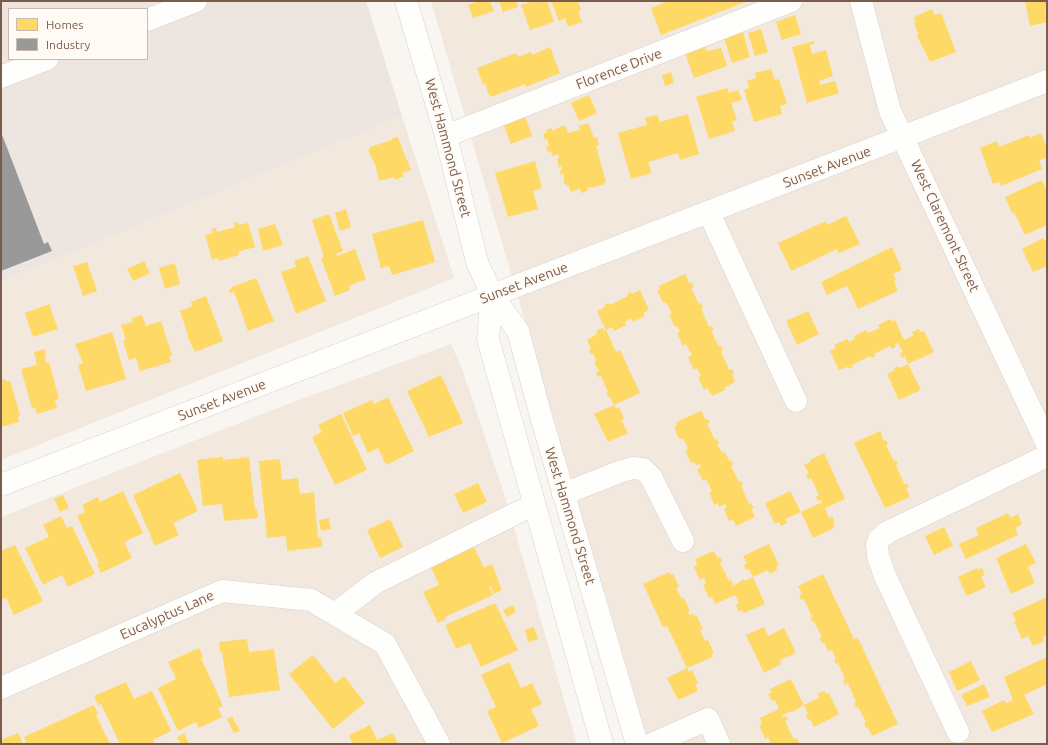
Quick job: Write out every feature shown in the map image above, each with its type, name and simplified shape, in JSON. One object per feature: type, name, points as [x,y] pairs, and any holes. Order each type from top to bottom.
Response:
[{"type":"street","points":[[148,20],[196,1]]},
{"type":"street","name":"West Hammond Street","points":[[406,1],[446,136],[477,262],[492,295],[518,331],[563,494],[634,736]]},
{"type":"street","name":"Florence Drive","points":[[446,136],[791,1]]},
{"type":"street","name":"West Claremont Street","points":[[861,1],[890,111],[1047,444]]},
{"type":"street","points":[[1,77],[44,60]]},
{"type":"street","name":"Sunset Avenue","points":[[1,485],[492,295],[709,213],[1047,81]]},
{"type":"street","points":[[709,213],[796,401]]},
{"type":"street","name":"West Hammond Street","points":[[492,295],[488,339],[601,743]]},
{"type":"street","points":[[958,732],[885,576],[878,556],[877,545],[879,539],[888,532],[1047,456]]},
{"type":"street","points":[[563,494],[622,471],[633,468],[643,469],[651,477],[683,541]]},
{"type":"street","points":[[335,614],[375,583],[533,504]]},
{"type":"street","name":"Eucalyptus Lane","points":[[1,688],[222,592],[311,600],[385,644],[439,744]]},
{"type":"street","points":[[652,744],[708,720],[719,744]]},
{"type":"street","points":[[601,743],[634,736]]},
{"type":"shaded area","points":[[1,1],[366,1],[402,116],[1,282]]},
{"type":"shaded area","points":[[431,1],[1047,1],[1047,744],[649,744]]},
{"type":"shaded area","points":[[402,116],[454,278],[1,460],[1,282]]},
{"type":"shaded area","points":[[451,344],[462,369],[502,487],[577,744],[1,744],[1,517],[272,410]]},
{"type":"building: Homes","points":[[479,1],[490,1],[494,11],[473,18],[468,5]]},
{"type":"building: Homes","points":[[499,1],[516,1],[518,7],[503,12]]},
{"type":"building: Homes","points":[[534,1],[547,1],[554,22],[530,30],[521,5]]},
{"type":"building: Homes","points":[[551,1],[578,1],[581,10],[578,11],[582,22],[568,27],[565,18],[559,21]]},
{"type":"building: Homes","points":[[668,1],[748,1],[661,35],[651,8]]},
{"type":"building: Homes","points":[[1025,1],[1047,1],[1047,7],[1045,8],[1047,22],[1030,26]]},
{"type":"building: Homes","points":[[932,9],[934,15],[941,13],[956,52],[930,62],[917,36],[918,33],[914,23],[916,22],[914,17]]},
{"type":"building: Homes","points":[[795,15],[801,34],[782,40],[776,22]]},
{"type":"building: Homes","points":[[761,29],[768,52],[755,56],[748,33]]},
{"type":"building: Homes","points":[[743,32],[750,57],[732,63],[724,38]]},
{"type":"building: Homes","points":[[814,41],[814,44],[810,45],[812,54],[826,50],[833,76],[819,81],[820,85],[835,81],[839,93],[807,103],[792,47]]},
{"type":"building: Homes","points":[[705,46],[706,51],[721,48],[727,66],[694,78],[685,53]]},
{"type":"building: Homes","points":[[550,47],[560,73],[526,87],[525,84],[491,97],[489,93],[488,94],[486,83],[483,85],[477,68],[516,53],[518,57],[531,52],[532,55]]},
{"type":"building: Homes","points":[[771,69],[775,80],[779,79],[787,104],[780,106],[782,114],[754,122],[744,90],[749,88],[747,81],[756,78],[755,73]]},
{"type":"building: Homes","points":[[671,72],[674,83],[665,86],[662,75]]},
{"type":"building: Homes","points":[[727,88],[729,93],[738,90],[742,100],[731,103],[737,120],[732,122],[735,131],[709,139],[696,97]]},
{"type":"building: Homes","points":[[589,95],[597,113],[579,121],[571,103]]},
{"type":"building: Homes","points":[[688,114],[699,154],[680,160],[678,153],[648,162],[652,173],[631,179],[618,133],[647,125],[645,118],[657,115],[660,122]]},
{"type":"building: Homes","points":[[525,116],[532,136],[511,144],[503,123]]},
{"type":"building: Homes","points":[[588,123],[594,138],[597,137],[599,145],[596,146],[606,182],[603,183],[604,185],[587,188],[588,191],[581,193],[580,189],[571,192],[569,186],[564,184],[564,174],[561,175],[561,166],[559,167],[557,159],[559,158],[558,154],[552,156],[551,151],[548,152],[546,146],[549,146],[547,139],[545,140],[543,135],[547,132],[546,130],[552,128],[552,131],[564,125],[568,133],[580,130],[579,126]]},
{"type":"building: Homes","points":[[1041,133],[1047,148],[1047,162],[1045,158],[1039,160],[1042,169],[1001,186],[999,182],[993,184],[980,148],[997,141],[999,147],[1029,135],[1030,138]]},
{"type":"building: Homes","points":[[396,137],[398,138],[411,170],[402,173],[404,176],[395,180],[394,177],[379,181],[376,167],[368,150],[370,147],[392,140],[391,139]]},
{"type":"building: Homes","points":[[535,161],[542,188],[533,191],[538,209],[508,217],[495,173]]},
{"type":"building: Homes","points":[[1042,180],[1047,190],[1047,225],[1025,235],[1014,212],[1012,213],[1005,197]]},
{"type":"building: Homes","points":[[346,209],[351,227],[340,231],[335,213]]},
{"type":"building: Homes","points":[[329,214],[343,251],[336,254],[337,256],[355,249],[366,279],[349,286],[350,290],[335,296],[321,258],[324,257],[312,220]]},
{"type":"building: Homes","points":[[846,216],[860,244],[839,253],[837,249],[791,271],[778,243],[826,221],[827,225]]},
{"type":"building: Homes","points":[[423,220],[435,262],[392,275],[389,266],[381,268],[372,234]]},
{"type":"building: Homes","points":[[238,222],[239,225],[248,223],[255,247],[238,252],[239,255],[219,261],[218,258],[212,260],[205,235],[213,233],[211,229],[216,228],[217,232],[235,227],[234,223]]},
{"type":"building: Homes","points":[[275,224],[283,245],[263,251],[258,229]]},
{"type":"building: Homes","points":[[1043,238],[1045,241],[1047,240],[1047,266],[1033,272],[1022,249]]},
{"type":"building: Homes","points":[[892,247],[902,270],[893,274],[898,291],[858,309],[847,286],[827,295],[821,282]]},
{"type":"building: Homes","points":[[308,256],[326,301],[296,314],[281,272],[296,267],[294,261]]},
{"type":"building: Homes","points":[[144,261],[150,273],[133,281],[127,269]]},
{"type":"building: Homes","points":[[87,262],[97,291],[83,296],[73,266]]},
{"type":"building: Homes","points":[[175,263],[180,284],[165,289],[159,268]]},
{"type":"building: Homes","points":[[685,274],[689,283],[691,282],[694,287],[691,288],[699,304],[701,303],[703,307],[701,308],[709,327],[712,326],[714,330],[711,331],[719,347],[721,345],[723,350],[721,351],[729,370],[732,369],[734,373],[732,374],[735,382],[724,388],[725,390],[712,396],[707,388],[704,390],[698,377],[701,376],[697,368],[694,370],[688,357],[692,355],[686,344],[683,346],[677,333],[680,332],[677,326],[675,327],[669,315],[672,313],[666,302],[663,303],[657,290],[660,289],[659,286]]},
{"type":"building: Homes","points":[[256,278],[274,321],[248,331],[234,292],[230,293],[229,290],[232,287]]},
{"type":"building: Homes","points":[[640,290],[649,310],[643,313],[645,316],[633,322],[631,318],[625,322],[626,325],[614,331],[612,327],[606,330],[597,311],[605,307],[604,305],[608,303],[610,305],[628,296],[627,294],[631,292],[632,294]]},
{"type":"building: Homes","points":[[206,296],[223,341],[195,352],[187,336],[188,335],[180,311],[192,306],[191,302]]},
{"type":"building: Homes","points":[[49,304],[58,329],[33,337],[25,313]]},
{"type":"building: Homes","points":[[808,311],[819,334],[797,345],[786,321]]},
{"type":"building: Homes","points":[[142,315],[146,326],[161,321],[172,355],[169,356],[171,362],[140,371],[136,358],[129,360],[123,341],[126,340],[121,325],[133,322],[132,318]]},
{"type":"building: Homes","points":[[890,319],[892,322],[895,320],[904,340],[914,335],[912,332],[919,329],[920,332],[924,331],[934,352],[908,364],[905,356],[902,358],[900,353],[903,352],[898,343],[895,344],[896,347],[892,349],[890,346],[874,354],[876,356],[871,358],[870,356],[852,365],[853,367],[849,369],[847,367],[839,370],[830,351],[836,348],[834,345],[847,339],[849,342],[855,339],[854,336],[866,330],[868,333],[880,328],[878,325]]},
{"type":"building: Homes","points":[[603,328],[604,331],[606,330],[616,352],[620,350],[640,393],[614,405],[610,396],[608,397],[606,393],[608,392],[601,376],[598,377],[596,373],[599,371],[594,362],[596,361],[593,353],[591,354],[589,350],[591,349],[587,340],[597,334],[596,331]]},
{"type":"building: Homes","points":[[112,332],[126,379],[86,391],[78,365],[83,363],[75,344]]},
{"type":"building: Homes","points":[[45,349],[46,363],[49,362],[59,399],[55,400],[57,408],[37,414],[35,407],[32,408],[21,369],[37,365],[34,352]]},
{"type":"building: Homes","points":[[908,364],[921,390],[899,400],[887,374],[895,370],[894,368],[898,366],[900,368]]},
{"type":"building: Homes","points":[[441,375],[463,423],[429,437],[407,391]]},
{"type":"building: Homes","points":[[5,379],[6,381],[10,381],[20,415],[18,416],[19,422],[1,427],[1,381]]},
{"type":"building: Homes","points":[[388,397],[414,451],[386,465],[378,448],[368,453],[359,433],[353,436],[343,413],[372,400],[374,404]]},
{"type":"building: Homes","points":[[614,405],[616,409],[619,407],[624,419],[621,420],[628,433],[608,442],[594,414]]},
{"type":"building: Homes","points":[[701,411],[706,420],[708,419],[710,423],[707,424],[715,440],[717,439],[719,443],[717,444],[722,453],[725,452],[729,461],[731,460],[733,465],[731,466],[739,482],[741,481],[743,485],[741,486],[749,504],[751,503],[754,508],[751,509],[755,517],[736,526],[733,520],[729,521],[724,509],[727,507],[725,504],[719,507],[717,503],[714,505],[709,492],[712,491],[706,479],[703,481],[697,469],[701,467],[699,464],[696,466],[694,462],[691,463],[685,451],[688,449],[683,438],[679,439],[674,427],[677,425],[676,422]]},
{"type":"building: Homes","points":[[341,414],[367,470],[335,485],[312,437],[322,432],[318,425]]},
{"type":"building: Homes","points":[[880,431],[884,441],[886,440],[888,444],[886,445],[894,461],[896,460],[898,464],[896,465],[904,484],[907,483],[909,487],[906,488],[910,497],[885,508],[854,443]]},
{"type":"building: Homes","points":[[824,453],[845,499],[825,508],[829,518],[832,516],[835,523],[833,524],[834,528],[813,538],[801,512],[822,502],[821,500],[818,501],[816,497],[819,495],[811,478],[808,479],[806,475],[809,473],[804,465],[811,462],[810,460]]},
{"type":"building: Homes","points":[[223,457],[223,460],[249,457],[255,509],[257,509],[258,518],[224,521],[222,504],[203,506],[197,460]]},
{"type":"building: Homes","points":[[280,459],[282,480],[298,478],[300,494],[314,492],[318,538],[321,537],[322,547],[287,551],[286,536],[267,538],[259,461]]},
{"type":"building: Homes","points":[[180,473],[198,511],[173,523],[179,535],[155,546],[133,495]]},
{"type":"building: Homes","points":[[478,483],[487,502],[463,513],[454,494]]},
{"type":"building: Homes","points":[[123,491],[143,533],[124,542],[132,558],[101,573],[97,564],[99,563],[77,516],[85,512],[82,505],[98,497],[100,502]]},
{"type":"building: Homes","points":[[790,491],[801,512],[785,519],[787,523],[781,526],[779,522],[775,524],[765,503]]},
{"type":"building: Homes","points":[[63,495],[69,508],[60,512],[54,499]]},
{"type":"building: Homes","points":[[1008,513],[1011,518],[1018,514],[1022,524],[1015,528],[1018,535],[966,559],[959,544],[979,535],[976,528]]},
{"type":"building: Homes","points":[[61,516],[67,528],[72,526],[95,574],[68,587],[62,575],[43,585],[25,548],[49,537],[43,525]]},
{"type":"building: Homes","points":[[329,518],[331,529],[321,531],[319,520]]},
{"type":"building: Homes","points":[[390,519],[403,547],[380,558],[367,530]]},
{"type":"building: Homes","points":[[944,527],[953,546],[934,555],[925,536]]},
{"type":"building: Homes","points":[[769,544],[779,565],[776,567],[777,570],[770,574],[768,570],[753,577],[749,569],[746,570],[744,565],[747,564],[743,556]]},
{"type":"building: Homes","points":[[1026,544],[1036,563],[1028,567],[1035,583],[1011,594],[996,558]]},
{"type":"building: Homes","points":[[15,545],[43,601],[14,615],[6,598],[1,600],[1,551]]},
{"type":"building: Homes","points":[[474,547],[484,568],[492,564],[502,590],[494,594],[491,586],[489,587],[493,595],[445,617],[446,619],[438,623],[423,592],[439,585],[431,567]]},
{"type":"building: Homes","points":[[714,551],[718,558],[720,557],[722,561],[720,563],[729,581],[731,580],[733,585],[731,586],[732,587],[744,579],[745,581],[753,577],[765,604],[744,613],[742,610],[739,612],[736,605],[739,603],[735,595],[715,604],[712,597],[709,598],[703,585],[706,583],[704,578],[700,580],[694,567],[697,565],[695,559]]},
{"type":"building: Homes","points":[[977,568],[978,570],[982,568],[985,575],[981,577],[986,587],[967,596],[958,577]]},
{"type":"building: Homes","points":[[669,572],[670,575],[673,574],[679,587],[676,588],[682,599],[684,598],[690,611],[688,612],[689,615],[693,614],[694,617],[696,615],[703,629],[700,630],[705,641],[708,640],[714,653],[711,654],[713,657],[687,668],[667,626],[663,627],[643,584]]},
{"type":"building: Homes","points":[[823,574],[854,639],[858,638],[898,724],[872,736],[868,727],[866,728],[864,723],[866,722],[858,707],[856,708],[854,703],[856,702],[848,683],[845,685],[843,680],[845,679],[838,663],[836,664],[834,660],[836,659],[832,650],[828,651],[824,642],[822,643],[820,638],[822,637],[814,622],[810,618],[812,617],[804,599],[801,600],[799,595],[802,594],[798,586]]},
{"type":"building: Homes","points":[[1047,597],[1047,635],[1043,637],[1044,641],[1033,646],[1028,636],[1022,639],[1014,622],[1016,621],[1012,613]]},
{"type":"building: Homes","points":[[495,603],[518,650],[481,667],[470,643],[456,649],[445,625]]},
{"type":"building: Homes","points":[[513,605],[516,612],[507,617],[503,610]]},
{"type":"building: Homes","points":[[534,627],[538,639],[528,642],[525,630]]},
{"type":"building: Homes","points":[[764,627],[768,636],[784,628],[796,653],[780,660],[781,664],[764,673],[746,635]]},
{"type":"building: Homes","points":[[247,639],[249,652],[274,649],[280,690],[229,697],[219,642]]},
{"type":"building: Homes","points":[[199,648],[203,657],[201,658],[223,706],[218,708],[222,717],[199,728],[196,722],[178,731],[158,688],[176,679],[168,662]]},
{"type":"building: Homes","points":[[313,655],[335,683],[344,676],[365,703],[333,729],[289,674]]},
{"type":"building: Homes","points":[[1047,657],[1047,684],[1024,695],[1034,714],[992,732],[982,711],[1004,700],[1006,703],[1013,700],[1004,677]]},
{"type":"building: Homes","points":[[971,661],[980,680],[957,691],[949,672]]},
{"type":"building: Homes","points":[[509,662],[521,688],[532,683],[542,704],[531,709],[539,726],[502,743],[487,711],[496,707],[481,675]]},
{"type":"building: Homes","points":[[687,668],[689,672],[692,670],[698,683],[695,684],[698,691],[678,700],[667,678]]},
{"type":"building: Homes","points":[[791,679],[804,705],[792,712],[782,715],[783,717],[786,716],[788,720],[785,721],[794,740],[796,738],[799,743],[768,744],[771,743],[768,737],[765,739],[759,725],[762,724],[760,718],[779,709],[775,700],[772,701],[768,694],[772,692],[770,689]]},
{"type":"building: Homes","points":[[126,682],[134,699],[152,691],[171,731],[153,740],[155,744],[120,744],[101,704],[98,705],[94,696]]},
{"type":"building: Homes","points":[[984,684],[990,697],[967,706],[961,695]]},
{"type":"building: Homes","points":[[824,691],[826,694],[829,693],[839,714],[814,727],[810,719],[808,720],[806,715],[808,714],[804,705],[819,698],[817,694]]},
{"type":"building: Homes","points":[[94,705],[98,714],[96,715],[110,744],[27,744],[24,737]]},
{"type":"building: Homes","points":[[232,716],[240,731],[234,733],[227,719]]},
{"type":"building: Homes","points":[[370,725],[377,740],[393,733],[398,744],[353,744],[349,735]]},
{"type":"building: Homes","points":[[18,733],[22,741],[21,744],[1,744],[1,740]]},
{"type":"building: Homes","points":[[184,733],[189,744],[181,744],[177,737]]},
{"type":"building: Industry","points":[[1,132],[44,244],[48,242],[52,251],[1,271]]}]
